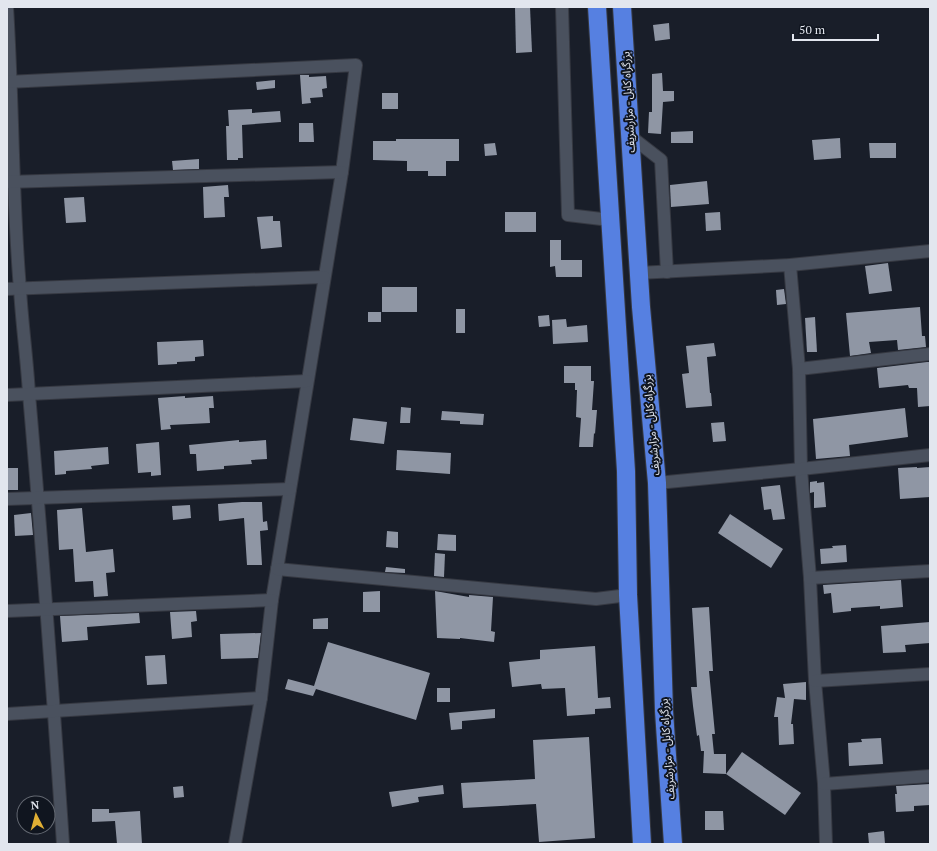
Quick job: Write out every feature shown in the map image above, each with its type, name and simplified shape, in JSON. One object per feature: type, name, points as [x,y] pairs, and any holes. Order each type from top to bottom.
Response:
[{"type":"highway","points":[[596,7],[626,471],[628,595],[642,844]]},
{"type":"highway","name":"بزرگراه کابل - مزارشریف","points":[[622,7],[638,273],[657,483],[664,711],[673,844]]},
{"type":"street","points":[[7,7],[10,182],[47,609],[63,844]]},
{"type":"street","points":[[562,7],[568,215],[610,220]]},
{"type":"street","points":[[9,82],[356,65],[342,172],[272,600],[261,698],[235,844]]},
{"type":"street","points":[[630,136],[661,160],[667,272]]},
{"type":"street","points":[[10,182],[342,172]]},
{"type":"street","points":[[638,273],[790,265],[930,251]]},
{"type":"street","points":[[790,265],[799,369],[801,470],[810,578],[815,681],[824,784],[826,844]]},
{"type":"street","points":[[7,289],[324,277]]},
{"type":"street","points":[[799,369],[930,354]]},
{"type":"street","points":[[7,395],[308,381]]},
{"type":"street","points":[[657,483],[801,470],[930,455]]},
{"type":"street","points":[[7,499],[290,489]]},
{"type":"street","points":[[277,569],[596,599],[628,595]]},
{"type":"street","points":[[810,578],[930,571]]},
{"type":"street","points":[[7,610],[272,600]]},
{"type":"street","points":[[815,681],[930,674]]},
{"type":"street","points":[[7,714],[261,698]]},
{"type":"street","points":[[824,784],[930,776]]},
{"type":"building","points":[[515,7],[530,7],[532,52],[516,53]]},
{"type":"building","points":[[669,23],[670,39],[655,41],[653,25]]},
{"type":"building","points":[[662,73],[663,91],[674,91],[674,101],[663,102],[661,134],[648,133],[649,112],[652,112],[652,74]]},
{"type":"building","points":[[300,75],[309,75],[309,77],[326,76],[327,88],[322,89],[323,97],[310,98],[311,103],[302,104]]},
{"type":"building","points":[[275,80],[275,88],[257,90],[256,82]]},
{"type":"building","points":[[382,93],[398,93],[398,109],[382,109]]},
{"type":"building","points":[[252,109],[252,113],[280,111],[281,122],[242,125],[243,158],[238,158],[238,160],[227,160],[226,126],[229,126],[228,110]]},
{"type":"building","points":[[299,123],[313,123],[314,142],[299,142]]},
{"type":"building","points":[[693,131],[693,143],[671,143],[671,132]]},
{"type":"building","points":[[840,138],[841,158],[814,160],[812,140]]},
{"type":"building","points":[[396,139],[459,139],[459,161],[446,161],[446,176],[428,176],[428,171],[407,171],[407,161],[373,160],[373,141],[396,141]]},
{"type":"building","points":[[495,143],[497,155],[485,156],[484,144]]},
{"type":"building","points":[[869,143],[896,143],[896,158],[870,158]]},
{"type":"building","points":[[199,159],[199,169],[173,170],[172,161]]},
{"type":"building","points":[[707,181],[709,204],[671,207],[670,185]]},
{"type":"building","points":[[228,185],[229,197],[224,197],[225,217],[204,218],[203,187]]},
{"type":"building","points":[[84,197],[86,222],[66,223],[64,198]]},
{"type":"building","points":[[505,212],[536,212],[536,232],[505,232]]},
{"type":"building","points":[[720,212],[721,230],[706,231],[705,213]]},
{"type":"building","points":[[273,216],[273,221],[280,221],[282,247],[261,249],[257,217]]},
{"type":"building","points":[[550,240],[561,240],[561,260],[582,260],[582,277],[556,277],[555,266],[550,267]]},
{"type":"building","points":[[888,263],[892,291],[869,294],[865,266]]},
{"type":"building","points":[[382,287],[417,287],[417,312],[382,312]]},
{"type":"building","points":[[784,289],[786,304],[777,305],[776,290]]},
{"type":"building","points":[[920,307],[922,336],[925,336],[926,347],[898,350],[897,340],[869,342],[871,353],[850,356],[846,313]]},
{"type":"building","points":[[456,309],[465,309],[465,333],[456,333]]},
{"type":"building","points":[[368,312],[381,312],[381,322],[368,322]]},
{"type":"building","points":[[549,315],[550,326],[539,327],[538,316]]},
{"type":"building","points":[[815,317],[817,352],[807,352],[805,318]]},
{"type":"building","points":[[566,319],[567,327],[587,325],[588,342],[553,344],[552,320]]},
{"type":"building","points":[[203,340],[204,356],[195,357],[195,361],[158,365],[157,342]]},
{"type":"building","points":[[714,343],[716,356],[707,357],[712,406],[686,408],[682,374],[689,373],[686,346]]},
{"type":"building","points":[[930,362],[930,406],[918,407],[917,388],[909,388],[908,385],[879,388],[877,368]]},
{"type":"building","points":[[564,366],[591,366],[591,381],[594,381],[592,410],[597,410],[593,447],[579,447],[581,418],[576,417],[577,390],[575,390],[575,383],[564,383]]},
{"type":"building","points":[[185,396],[185,398],[213,396],[214,408],[209,408],[210,423],[170,425],[171,429],[161,430],[158,398]]},
{"type":"building","points":[[401,407],[411,408],[410,423],[400,423]]},
{"type":"building","points":[[905,408],[908,437],[849,445],[850,456],[816,459],[813,419]]},
{"type":"building","points":[[442,411],[484,414],[483,425],[460,424],[460,421],[441,420]]},
{"type":"building","points":[[353,418],[387,422],[384,444],[350,440]]},
{"type":"building","points":[[724,422],[726,441],[713,442],[711,423]]},
{"type":"building","points":[[239,440],[239,442],[266,440],[267,459],[251,460],[252,464],[224,466],[224,469],[197,471],[196,454],[190,454],[189,445]]},
{"type":"building","points":[[159,442],[161,475],[151,476],[151,472],[138,473],[136,444]]},
{"type":"building","points":[[108,447],[109,464],[91,466],[92,469],[66,471],[66,474],[55,475],[54,451]]},
{"type":"building","points":[[397,450],[451,453],[450,474],[396,470]]},
{"type":"building","points":[[930,467],[930,497],[900,499],[898,468]]},
{"type":"building","points":[[7,468],[18,468],[18,490],[7,490]]},
{"type":"building","points":[[817,481],[817,483],[824,482],[826,507],[814,508],[814,492],[810,493],[810,482]]},
{"type":"building","points":[[780,485],[785,519],[773,520],[771,509],[764,510],[761,487]]},
{"type":"building","points":[[262,502],[263,522],[267,521],[268,530],[260,531],[262,565],[247,565],[244,518],[219,521],[218,504]]},
{"type":"building","points":[[190,505],[191,518],[173,520],[172,506]]},
{"type":"building","points":[[82,508],[86,552],[113,549],[115,572],[106,573],[108,596],[94,597],[93,581],[75,582],[73,549],[59,550],[57,510]]},
{"type":"building","points":[[31,513],[33,535],[15,536],[14,515]]},
{"type":"building","points":[[730,514],[783,549],[771,568],[718,533]]},
{"type":"building","points":[[387,531],[398,532],[398,548],[386,547]]},
{"type":"building","points":[[438,534],[456,535],[456,551],[437,550]]},
{"type":"building","points":[[846,545],[847,562],[821,564],[820,549]]},
{"type":"building","points":[[435,553],[445,554],[444,577],[434,576]]},
{"type":"building","points":[[386,567],[405,569],[405,573],[385,572]]},
{"type":"building","points":[[901,580],[903,607],[880,609],[880,606],[851,608],[851,611],[833,613],[831,593],[824,594],[823,585]]},
{"type":"building","points":[[380,591],[380,612],[363,612],[363,592]]},
{"type":"building","points":[[435,591],[469,597],[469,595],[493,597],[491,631],[495,632],[494,642],[460,638],[437,638]]},
{"type":"building","points":[[709,607],[713,671],[709,671],[715,734],[712,734],[714,754],[726,754],[726,774],[703,773],[704,751],[701,751],[699,735],[697,736],[691,687],[697,687],[692,608]]},
{"type":"building","points":[[196,611],[197,621],[191,622],[192,637],[172,639],[170,612]]},
{"type":"building","points":[[139,613],[140,623],[87,627],[88,640],[62,642],[60,616]]},
{"type":"building","points":[[328,618],[328,629],[313,629],[313,619]]},
{"type":"building","points":[[930,622],[930,643],[905,645],[906,652],[883,653],[881,626]]},
{"type":"building","points":[[261,633],[258,658],[221,659],[220,634]]},
{"type":"building","points":[[328,642],[430,673],[416,720],[316,689],[313,696],[285,689],[288,679],[314,686]]},
{"type":"building","points":[[595,646],[598,698],[610,697],[611,708],[595,709],[595,714],[567,716],[565,688],[542,689],[541,684],[512,687],[509,662],[540,659],[540,650]]},
{"type":"building","points":[[165,655],[167,684],[147,685],[145,656]]},
{"type":"building","points":[[806,682],[806,700],[794,699],[791,724],[793,724],[794,744],[779,745],[778,717],[774,717],[777,697],[785,698],[783,684]]},
{"type":"building","points":[[437,688],[450,688],[450,702],[437,702]]},
{"type":"building","points":[[495,709],[495,718],[462,721],[462,729],[451,730],[449,713]]},
{"type":"building","points":[[589,737],[595,838],[539,842],[536,804],[463,808],[461,783],[535,779],[533,740]]},
{"type":"building","points":[[881,738],[883,764],[849,766],[848,743],[862,742],[861,739]]},
{"type":"building","points":[[742,752],[801,793],[785,815],[726,774]]},
{"type":"building","points":[[930,784],[930,805],[914,806],[914,811],[896,812],[896,786]]},
{"type":"building","points":[[443,785],[444,794],[418,797],[419,802],[392,807],[389,792]]},
{"type":"building","points":[[183,786],[184,797],[174,798],[173,787]]},
{"type":"building","points":[[92,809],[109,809],[109,813],[140,811],[142,844],[117,844],[115,821],[92,822]]},
{"type":"building","points":[[705,811],[723,811],[724,830],[705,830]]},
{"type":"building","points":[[884,831],[885,844],[869,844],[868,833]]}]
